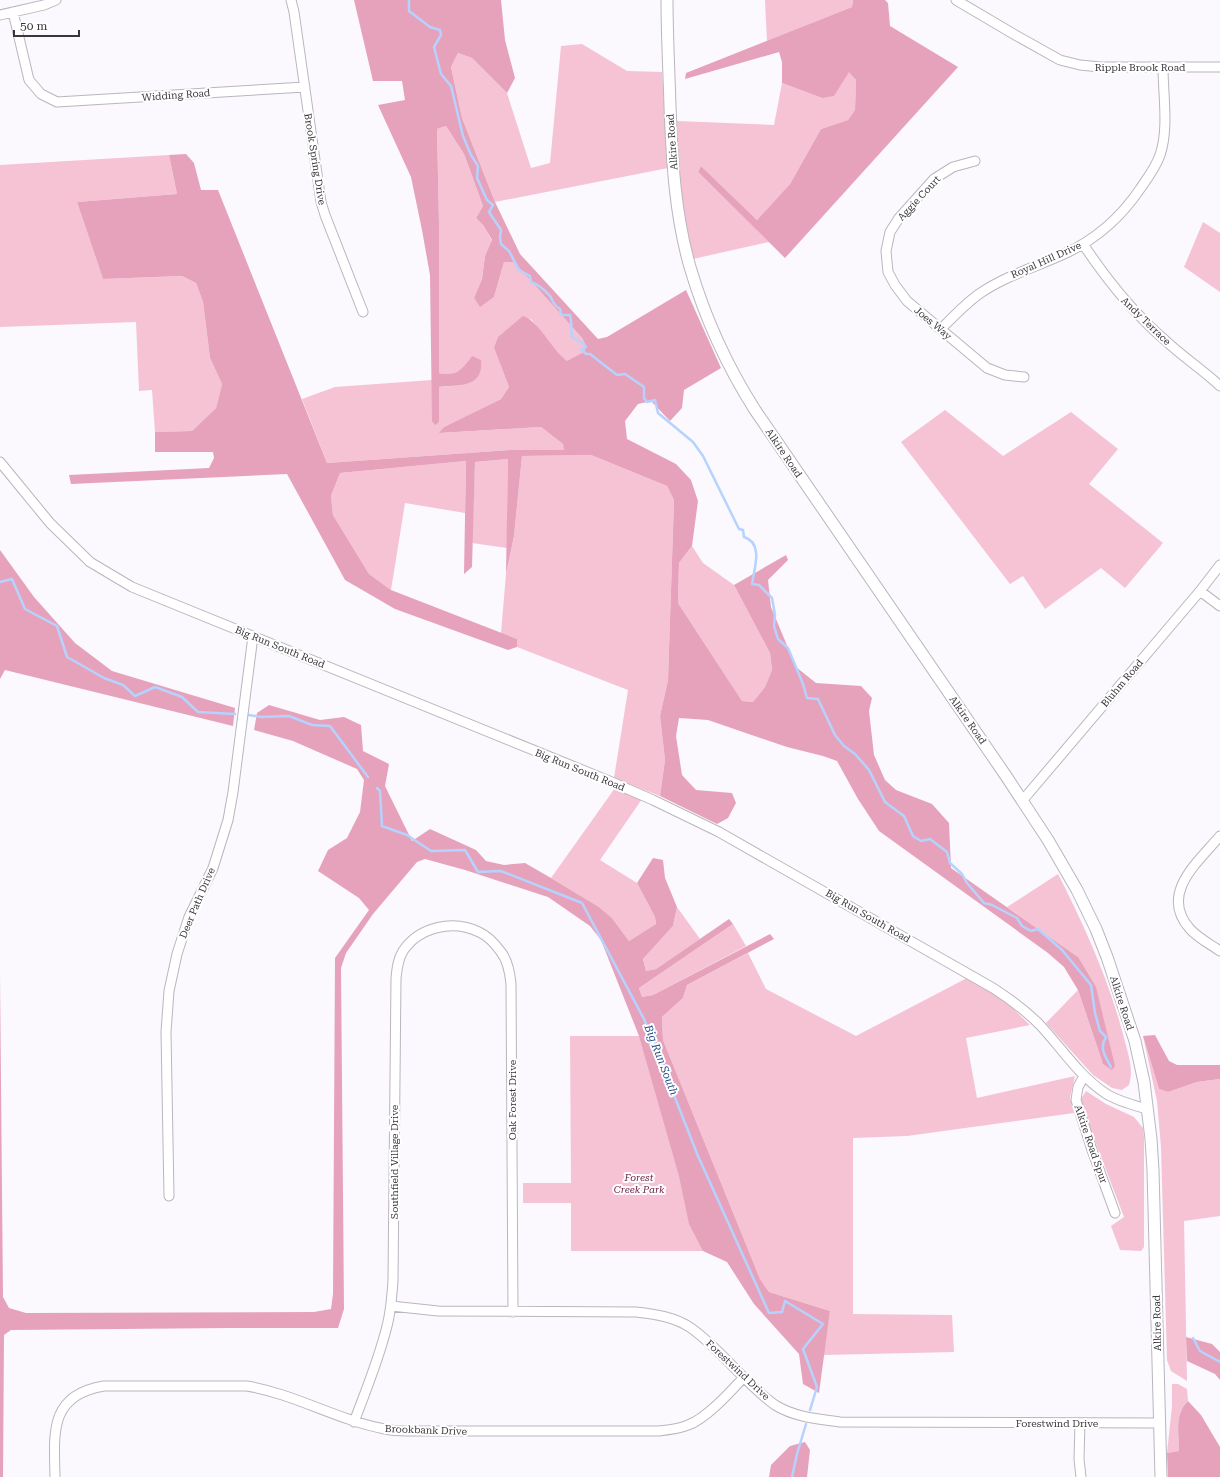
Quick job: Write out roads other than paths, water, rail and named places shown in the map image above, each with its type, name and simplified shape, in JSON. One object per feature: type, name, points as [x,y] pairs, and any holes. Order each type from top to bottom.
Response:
[{"type":"main road","name":"Alkire Road","points":[[667,0],[671,134],[678,206],[690,267],[699,296],[712,329],[755,410],[1048,840],[1096,929],[1116,982],[1135,1041],[1148,1109],[1153,1170],[1161,1477]]},
{"type":"street","points":[[0,15],[44,5],[56,0]]},
{"type":"street","name":"Brook Spring Drive","points":[[291,0],[294,12],[321,202],[363,312]]},
{"type":"street","name":"Ripple Brook Road","points":[[956,0],[970,4],[1017,36],[1060,60],[1080,65],[1100,67],[1220,67]]},
{"type":"street","name":"Widding Road","points":[[13,12],[29,80],[41,94],[57,102],[305,87]]},
{"type":"street","name":"Royal Hill Drive","points":[[941,329],[979,294],[1012,275],[1065,254],[1083,244],[1099,233],[1118,216],[1136,195],[1160,156],[1164,141],[1163,67]]},
{"type":"street","name":"Aggie Court","points":[[890,232],[899,218],[934,179],[953,167],[975,161]]},
{"type":"street","name":"Joes Way","points":[[890,232],[886,251],[888,272],[895,285],[907,301],[987,368],[1005,375],[1024,377]]},
{"type":"street","name":"Andy Terrace","points":[[1083,244],[1100,270],[1121,297],[1147,324],[1220,386]]},
{"type":"street","name":"Big Run South Road","points":[[0,462],[50,523],[90,562],[132,587],[607,780],[654,800],[719,832],[999,992],[1016,1003],[1039,1025],[1084,1076],[1105,1093],[1131,1104],[1148,1109]]},
{"type":"street","name":"Bluhm Road","points":[[1022,801],[1200,592],[1220,565]]},
{"type":"street","points":[[1200,592],[1220,606]]},
{"type":"street","name":"Deer Path Drive","points":[[169,1196],[166,1032],[169,991],[177,954],[189,917],[212,868],[228,820],[233,792],[252,636]]},
{"type":"street","points":[[1220,836],[1186,876],[1179,890],[1178,906],[1183,919],[1190,929],[1197,936],[1220,951]]},
{"type":"street","name":"Southfield Village Drive","points":[[354,1422],[380,1350],[391,1306],[393,1280],[396,978],[398,963],[403,952],[412,941],[422,933],[435,928],[447,926]]},
{"type":"street","name":"Oak Forest Drive","points":[[447,926],[462,927],[479,932],[490,939],[502,953],[509,968],[511,984],[513,1312]]},
{"type":"street","name":"Alkire Road Spur","points":[[1084,1076],[1078,1087],[1076,1100],[1092,1150],[1115,1212]]},
{"type":"street","name":"Forestwind Drive","points":[[391,1306],[438,1311],[636,1312],[656,1314],[673,1319],[690,1327],[776,1405],[795,1415],[840,1422],[1159,1423]]},
{"type":"street","name":"Brookbank Drive","points":[[55,1477],[54,1436],[59,1414],[68,1401],[76,1395],[85,1390],[104,1386],[247,1386],[264,1389],[354,1422],[386,1430],[658,1431],[690,1425],[716,1406],[744,1377]]},
{"type":"street","points":[[1080,1423],[1079,1459],[1081,1477]]},
{"type":"waterway","points":[[409,0],[409,11],[430,27],[440,30],[441,35],[434,47],[441,74],[451,86],[463,136],[471,155],[478,166],[477,178],[487,200],[493,205],[489,212],[501,230],[501,244],[509,251],[519,270],[530,276],[531,282],[546,291],[554,304],[560,309],[561,315],[570,315],[572,337],[584,344],[586,347],[581,349],[586,354],[590,354],[617,375],[625,374],[644,387],[644,398],[647,402],[655,400],[658,413],[693,442],[703,456],[739,529],[743,530],[744,537],[750,540],[754,545],[756,551],[756,564],[752,584],[759,585],[772,598],[775,615],[774,626],[778,639],[788,648],[803,684],[807,698],[818,699],[835,735],[844,746],[855,754],[869,770],[885,802],[904,816],[913,836],[921,841],[930,839],[947,852],[950,863],[962,874],[967,883],[984,903],[992,905],[1017,918],[1022,926],[1031,931],[1038,929],[1062,950],[1091,985],[1095,1013],[1100,1031],[1106,1037],[1103,1048],[1111,1067]]},
{"type":"waterway","name":"Big Run South","points":[[0,582],[12,579],[25,609],[57,626],[67,657],[104,678],[123,685],[135,696],[155,687],[182,697],[198,712],[235,714]]},
{"type":"waterway","name":"Big Run South","points":[[249,715],[261,717],[289,716],[312,725],[330,726],[368,777]]},
{"type":"waterway","name":"Big Run South","points":[[377,788],[380,791],[382,826],[407,835],[431,851],[465,850],[478,872],[501,871],[582,903],[644,1019],[698,1156],[769,1313],[782,1312],[785,1301],[823,1324],[803,1349],[817,1387],[810,1410]]},
{"type":"waterway","points":[[1193,1338],[1200,1351],[1220,1362]]},
{"type":"waterway","name":"Big Run South","points":[[792,1477],[806,1424]]},
{"type":"park label","name":"Forest Creek Park","points":[[639,1182]]}]
